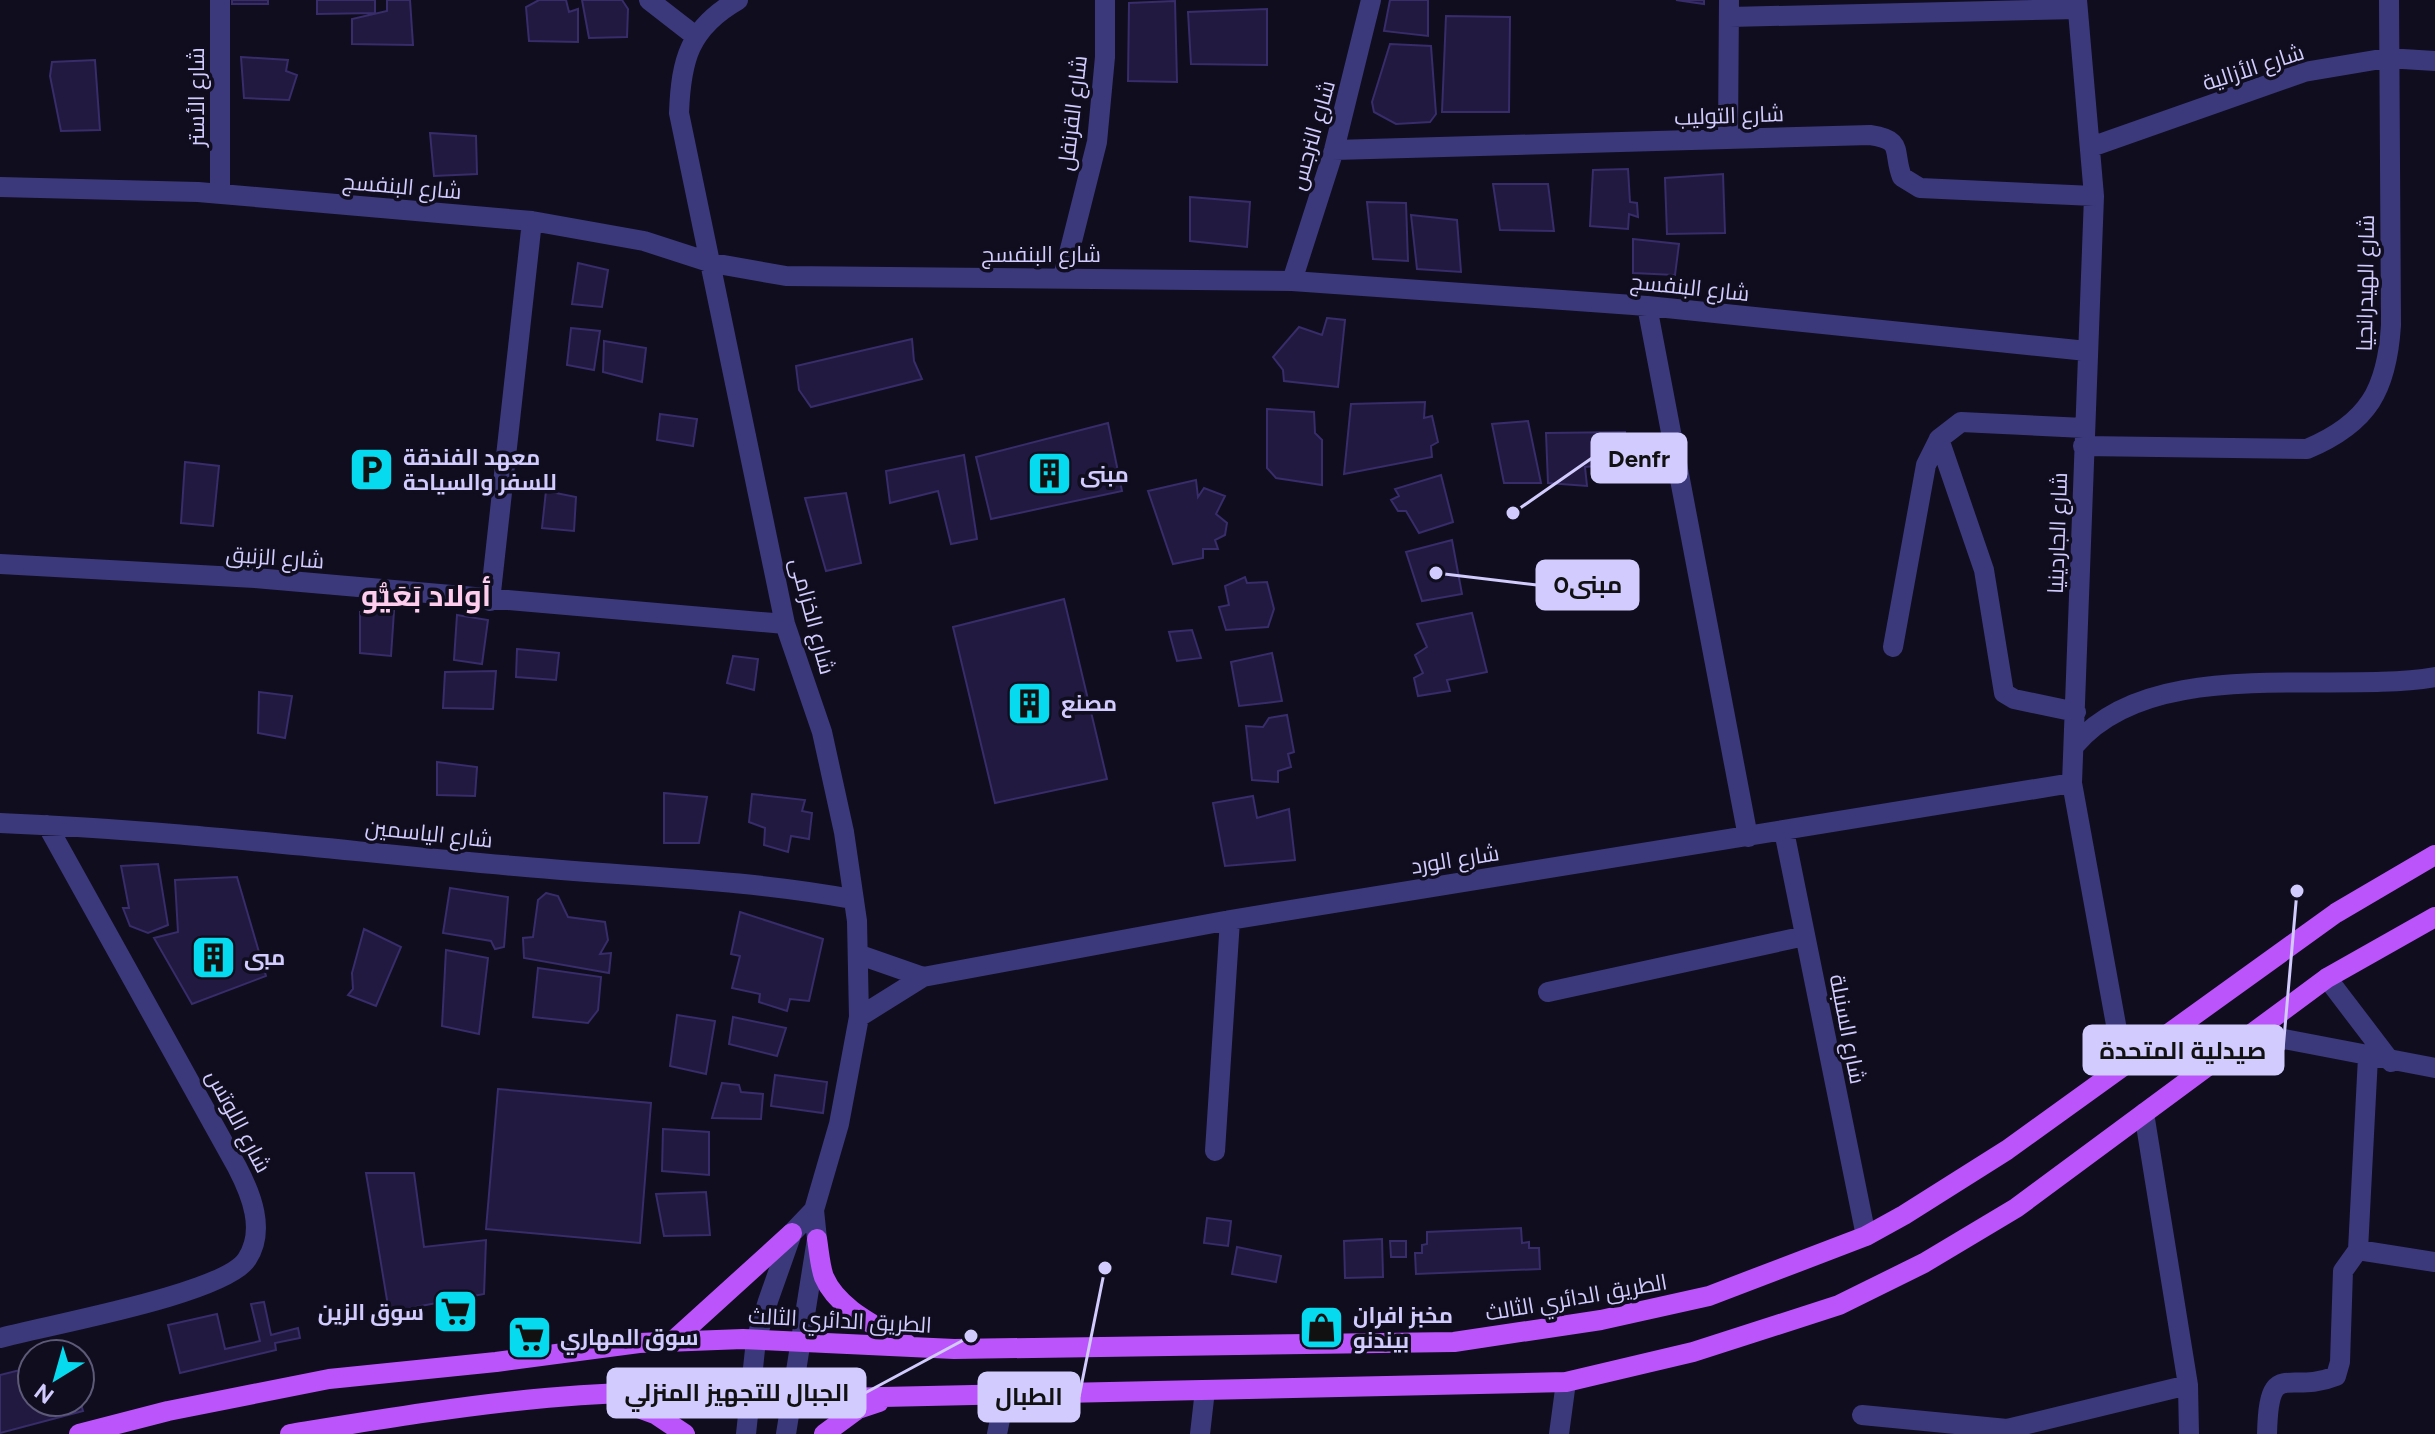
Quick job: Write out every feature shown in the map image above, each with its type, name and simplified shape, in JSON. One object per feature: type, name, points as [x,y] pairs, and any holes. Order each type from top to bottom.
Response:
[{"type":"main road","name":"الطريق الدائري الثالث","points":[[79,1434],[168,1411],[329,1379],[673,1341],[756,1340],[954,1349],[1454,1342],[1601,1320],[1709,1296],[1866,1236],[2007,1150],[2123,1063],[2336,913],[2435,855]]},
{"type":"main road","points":[[290,1434],[362,1428],[582,1393],[749,1394],[792,1399],[1566,1382],[1693,1352],[1839,1305],[1924,1263],[2016,1208],[2327,978],[2435,917]]},
{"type":"main road","points":[[673,1341],[792,1233]]},
{"type":"main road","points":[[817,1239],[825,1279],[839,1298],[862,1318],[911,1346]]},
{"type":"main road","points":[[582,1393],[640,1406],[685,1434]]},
{"type":"main road","points":[[824,1434],[858,1409],[902,1397]]},
{"type":"street","name":"شارع الأستر","points":[[220,0],[220,194]]},
{"type":"street","points":[[649,0],[694,35],[738,0]]},
{"type":"street","name":"شارع القرنفل","points":[[1063,277],[1097,142],[1105,57],[1105,0]]},
{"type":"street","name":"شارع النرجس","points":[[1292,281],[1334,150],[1371,0]]},
{"type":"street","name":"شارع الهيدرانجيا","points":[[1939,439],[1961,422],[2084,437],[2307,449],[2328,440],[2357,420],[2387,373],[2389,354],[2389,0]]},
{"type":"street","points":[[1728,139],[1730,8],[2077,4]]},
{"type":"street","name":"شارع الجاردينيا","points":[[2077,4],[2094,196],[2072,783],[2123,1063]]},
{"type":"street","name":"شارع الخزامى","points":[[694,35],[680,80],[679,113],[785,624],[822,732],[844,832],[860,955],[859,1017],[844,1101],[814,1210]]},
{"type":"street","name":"شارع الأزالية","points":[[2091,147],[2304,72],[2387,58],[2435,61]]},
{"type":"street","name":"شارع التوليب","points":[[1334,150],[1881,136],[1896,146],[1902,177],[1920,188],[2094,196]]},
{"type":"street","name":"شارع البنفسج","points":[[0,187],[220,194],[532,221],[644,241],[712,263],[786,276],[1292,281],[1647,306],[2087,351]]},
{"type":"street","points":[[490,601],[532,221]]},
{"type":"street","points":[[1647,306],[1748,837]]},
{"type":"street","points":[[1893,647],[1926,465],[1939,439]]},
{"type":"street","points":[[1939,439],[1984,570],[2004,693],[2014,699],[2076,712]]},
{"type":"street","name":"شارع الزنبق","points":[[0,564],[255,578],[490,601],[785,624]]},
{"type":"street","points":[[2075,745],[2090,728],[2121,709],[2193,690],[2282,683],[2400,683],[2435,677]]},
{"type":"street","points":[[2400,683],[2435,694]]},
{"type":"street","name":"شارع الورد","points":[[859,1017],[923,977],[1230,920],[2072,783]]},
{"type":"street","name":"شارع الياسمين","points":[[0,823],[282,842],[528,867],[745,882],[852,899]]},
{"type":"street","name":"شارع اللوتس","points":[[0,1338],[163,1298],[232,1275],[247,1261],[257,1225],[250,1193],[237,1167],[47,825]]},
{"type":"street","name":"شارع السنبلة","points":[[1784,831],[1866,1236]]},
{"type":"street","points":[[1215,1151],[1230,920]]},
{"type":"street","points":[[1548,992],[1805,936]]},
{"type":"street","points":[[860,955],[923,977]]},
{"type":"street","points":[[2327,978],[2391,1062]]},
{"type":"street","points":[[2253,1033],[2391,1062],[2435,1068]]},
{"type":"street","points":[[2267,1434],[2268,1397],[2275,1388],[2336,1376],[2340,1362],[2343,1271],[2358,1250],[2368,1057]]},
{"type":"street","points":[[2144,1113],[2188,1385],[2189,1434]]},
{"type":"street","points":[[746,1434],[756,1340],[792,1233],[814,1210]]},
{"type":"street","points":[[786,1434],[817,1239],[814,1210]]},
{"type":"street","points":[[2358,1250],[2435,1262]]},
{"type":"street","points":[[1559,1434],[1566,1382]]},
{"type":"street","points":[[1862,1415],[2007,1429],[2188,1385]]},
{"type":"street","points":[[1200,1434],[1205,1390]]},
{"type":"street","points":[[997,1434],[1005,1395]]},
{"type":"building","points":[[232,0],[268,0],[268,4],[232,4]]},
{"type":"building","points":[[317,0],[375,0],[375,13],[317,14]]},
{"type":"building","points":[[387,0],[410,0],[413,45],[352,44],[352,19],[387,11]]},
{"type":"building","points":[[539,0],[566,0],[569,12],[578,9],[578,42],[529,41],[526,7]]},
{"type":"building","points":[[582,0],[622,0],[628,9],[627,37],[589,38]]},
{"type":"building","points":[[1390,0],[1428,0],[1428,36],[1384,31]]},
{"type":"building","points":[[1676,0],[1704,0],[1704,4]]},
{"type":"building","points":[[1175,1],[1177,82],[1128,81],[1129,3]]},
{"type":"building","points":[[1267,9],[1267,65],[1191,64],[1188,12]]},
{"type":"building","points":[[1446,16],[1510,17],[1509,112],[1442,112]]},
{"type":"building","points":[[1390,44],[1431,46],[1436,114],[1430,122],[1396,124],[1374,112],[1372,102]]},
{"type":"building","points":[[241,57],[288,60],[286,71],[297,75],[289,100],[244,98]]},
{"type":"building","points":[[95,60],[100,130],[61,131],[50,76],[52,62]]},
{"type":"building","points":[[430,133],[476,136],[477,174],[434,176]]},
{"type":"building","points":[[1628,169],[1630,202],[1637,203],[1638,217],[1629,214],[1628,229],[1590,226],[1593,170]]},
{"type":"building","points":[[1723,174],[1725,233],[1667,234],[1665,178]]},
{"type":"building","points":[[1493,184],[1548,184],[1554,231],[1500,230]]},
{"type":"building","points":[[1190,197],[1250,202],[1247,247],[1190,241]]},
{"type":"building","points":[[1367,202],[1406,203],[1408,261],[1373,259]]},
{"type":"building","points":[[1411,215],[1457,220],[1461,272],[1417,269]]},
{"type":"building","points":[[1633,239],[1679,244],[1675,275],[1633,273]]},
{"type":"building","points":[[578,263],[608,270],[602,307],[572,304]]},
{"type":"building","points":[[1327,318],[1345,320],[1338,387],[1284,381],[1283,370],[1273,357],[1299,327],[1322,335]]},
{"type":"building","points":[[571,328],[600,331],[594,370],[567,365]]},
{"type":"building","points":[[912,339],[914,361],[922,379],[811,407],[799,390],[796,366]]},
{"type":"building","points":[[604,341],[646,348],[642,382],[603,372]]},
{"type":"building","points":[[1425,402],[1424,418],[1432,416],[1438,442],[1431,446],[1432,457],[1344,474],[1351,404]]},
{"type":"building","points":[[1267,409],[1314,412],[1315,433],[1322,440],[1322,485],[1276,478],[1267,468]]},
{"type":"building","points":[[660,414],[697,419],[693,446],[657,440]]},
{"type":"building","points":[[1528,421],[1541,483],[1504,483],[1492,424]]},
{"type":"building","name":"مبنى","points":[[1108,423],[1122,491],[991,519],[976,457]]},
{"type":"building","points":[[1625,432],[1627,463],[1585,467],[1587,486],[1548,483],[1546,433]]},
{"type":"building","points":[[964,455],[977,539],[951,544],[938,491],[890,503],[886,471]]},
{"type":"building","points":[[185,462],[219,466],[213,526],[181,523]]},
{"type":"building","points":[[1441,475],[1453,522],[1419,533],[1406,511],[1398,511],[1391,500],[1399,496],[1395,489]]},
{"type":"building","name":"مبنى","points":[[1196,480],[1198,497],[1204,488],[1225,496],[1216,514],[1227,523],[1225,535],[1215,540],[1218,549],[1203,549],[1203,558],[1173,564],[1148,491]]},
{"type":"building","points":[[546,491],[576,497],[574,531],[542,528]]},
{"type":"building","points":[[846,493],[861,563],[826,571],[805,498]]},
{"type":"building","points":[[1452,540],[1462,594],[1422,601],[1406,552]]},
{"type":"building","points":[[1245,577],[1247,583],[1267,582],[1274,609],[1268,627],[1226,630],[1219,607],[1229,605],[1225,586]]},
{"type":"building","name":"مصنع","points":[[1064,599],[1107,779],[995,803],[953,627]]},
{"type":"building","points":[[394,611],[391,656],[360,653],[360,612]]},
{"type":"building","points":[[1472,613],[1487,672],[1447,680],[1450,691],[1418,696],[1414,678],[1423,673],[1415,655],[1427,647],[1417,624]]},
{"type":"building","points":[[457,615],[488,620],[482,664],[454,660]]},
{"type":"building","points":[[1192,630],[1201,658],[1177,661],[1169,632]]},
{"type":"building","points":[[517,649],[559,653],[556,680],[516,677]]},
{"type":"building","points":[[1272,653],[1282,701],[1239,706],[1231,662]]},
{"type":"building","points":[[733,656],[758,659],[754,690],[727,683]]},
{"type":"building","points":[[496,671],[493,709],[443,708],[445,672]]},
{"type":"building","points":[[259,692],[292,696],[285,738],[258,733]]},
{"type":"building","points":[[1287,715],[1294,752],[1288,754],[1291,767],[1278,771],[1278,782],[1252,780],[1246,726],[1263,727],[1269,718]]},
{"type":"building","points":[[437,762],[477,767],[475,796],[437,795]]},
{"type":"building","points":[[664,793],[707,797],[699,843],[664,843]]},
{"type":"building","points":[[752,794],[805,800],[802,811],[812,813],[809,839],[791,836],[788,852],[764,845],[765,828],[749,822]]},
{"type":"building","points":[[1253,796],[1257,818],[1289,809],[1295,860],[1225,866],[1213,803]]},
{"type":"building","points":[[158,864],[168,925],[148,933],[130,926],[123,908],[129,908],[121,866]]},
{"type":"building","name":"مبى","points":[[237,877],[266,976],[192,1004],[154,938],[178,932],[175,880]]},
{"type":"building","points":[[450,888],[508,897],[504,947],[495,949],[491,941],[443,933]]},
{"type":"building","points":[[546,893],[558,896],[568,917],[605,922],[608,940],[600,954],[611,953],[609,973],[524,958],[523,938],[533,937],[538,900]]},
{"type":"building","points":[[740,912],[823,939],[809,1001],[790,999],[787,1011],[759,1002],[760,994],[732,988],[740,956],[731,954]]},
{"type":"building","points":[[364,929],[401,947],[376,1006],[348,995],[353,989],[352,973]]},
{"type":"building","points":[[446,950],[488,958],[479,1034],[442,1026]]},
{"type":"building","points":[[538,968],[601,977],[598,1010],[588,1023],[533,1017]]},
{"type":"building","points":[[677,1015],[715,1021],[706,1074],[670,1066]]},
{"type":"building","points":[[733,1017],[786,1028],[777,1056],[729,1044]]},
{"type":"building","points":[[775,1075],[827,1082],[823,1113],[771,1106]]},
{"type":"building","points":[[722,1083],[739,1085],[741,1092],[763,1094],[761,1119],[712,1118]]},
{"type":"building","points":[[498,1089],[651,1103],[640,1243],[486,1229]]},
{"type":"building","points":[[663,1129],[709,1132],[709,1175],[662,1171]]},
{"type":"building","points":[[366,1173],[414,1173],[424,1247],[486,1240],[484,1294],[389,1312]]},
{"type":"building","points":[[706,1192],[710,1235],[664,1236],[656,1194]]},
{"type":"building","points":[[1207,1218],[1231,1221],[1228,1246],[1204,1243]]},
{"type":"building","points":[[1521,1228],[1522,1243],[1529,1242],[1529,1248],[1539,1248],[1540,1269],[1416,1274],[1415,1253],[1422,1253],[1422,1245],[1427,1244],[1427,1232]]},
{"type":"building","points":[[1382,1239],[1383,1277],[1345,1278],[1344,1241]]},
{"type":"building","points":[[1390,1241],[1406,1241],[1406,1257],[1391,1257]]},
{"type":"building","points":[[1237,1247],[1281,1256],[1276,1282],[1232,1274]]},
{"type":"building","points":[[264,1302],[271,1335],[298,1328],[300,1338],[275,1343],[276,1350],[180,1373],[168,1325],[217,1314],[225,1349],[260,1341],[251,1304]]},
{"type":"building","points":[[16,1371],[16,1418],[57,1418],[0,1433],[0,1375]]},
{"type":"place","name":"معهد الفندقة للسفر والسياحة","points":[[372,470]]},
{"type":"place","name":"مبنى","points":[[1049,474]]},
{"type":"place","name":"Denfr","points":[[1513,513]]},
{"type":"place","name":"مبنى0","points":[[1436,573]]},
{"type":"place","name":"مصنع","points":[[1030,703]]},
{"type":"place","name":"صيدلية المتحدة","points":[[2297,891]]},
{"type":"place","name":"مبى","points":[[213,957]]},
{"type":"place","name":"الطبال","points":[[1105,1268]]},
{"type":"place","name":"سوق الزين","points":[[455,1312]]},
{"type":"place","name":"مخبز افران بيندنو","points":[[1322,1328]]},
{"type":"place","name":"الجبال للتجهيز المنزلي","points":[[971,1336]]},
{"type":"place","name":"سوق المهاري","points":[[529,1337]]},
{"type":"district","name":"أولاد بَعَيُّو","points":[[426,596]]}]
